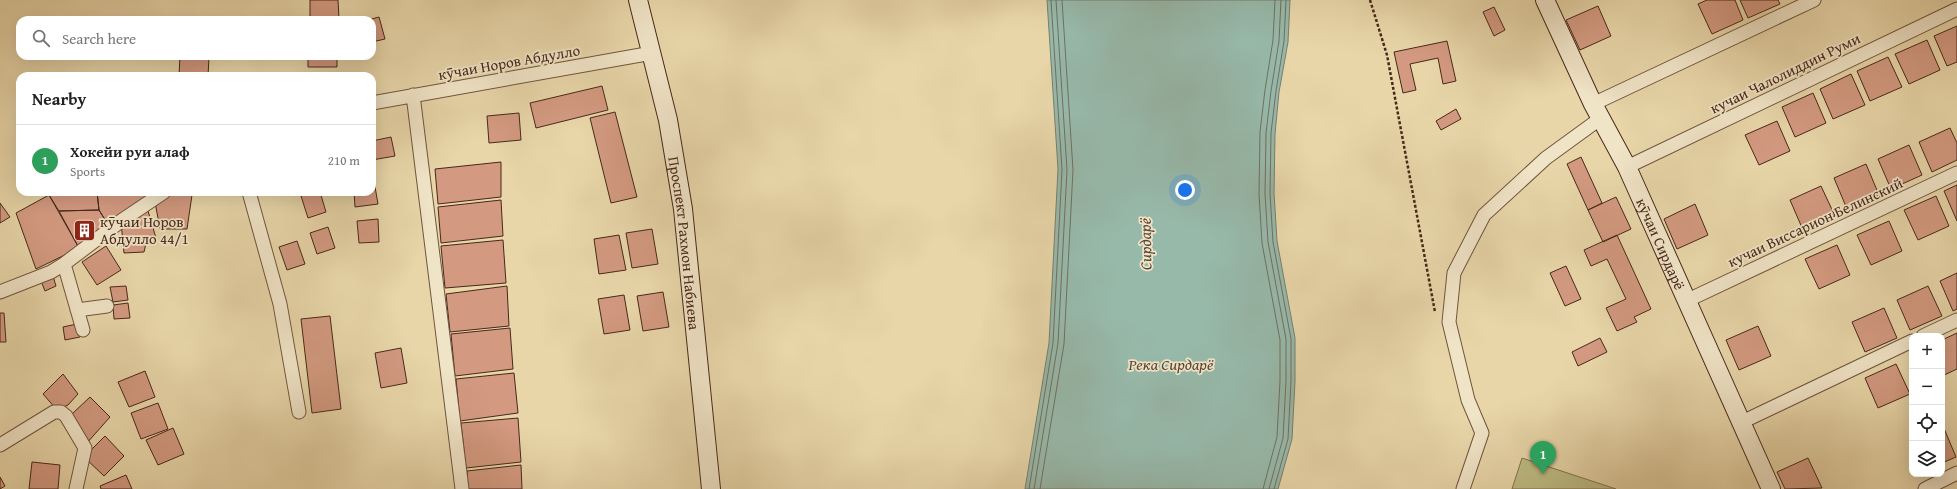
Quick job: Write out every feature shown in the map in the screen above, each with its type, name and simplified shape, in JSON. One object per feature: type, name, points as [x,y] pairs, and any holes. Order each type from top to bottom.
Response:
[{"type":"main road","name":"Проспект Рахмон Набиева","points":[[638,0],[668,120],[683,209],[711,489]]},
{"type":"main road","name":"Проспект Рахмон Набиева","points":[[649,0],[665,56],[679,120],[692,205],[723,489]]},
{"type":"main road","name":"кӯчаи Сирдарё","points":[[1545,0],[1597,111],[1627,166],[1771,489]]},
{"type":"street","points":[[1464,489],[1482,433],[1468,400],[1449,322],[1454,273],[1484,215],[1597,111],[1814,0]]},
{"type":"street","name":"кучаи Чалолиддин Руми","points":[[1627,166],[1957,9]]},
{"type":"street","name":"кӯчаи Норов Абдулло","points":[[376,102],[652,53]]},
{"type":"street","points":[[413,95],[462,489]]},
{"type":"street","name":"кучаи Виссарион Белинский","points":[[1686,301],[1957,173]]},
{"type":"street","points":[[0,292],[51,272],[157,196]]},
{"type":"street","points":[[250,196],[280,304],[300,412]]},
{"type":"street","points":[[64,264],[83,330]]},
{"type":"street","points":[[77,310],[107,306]]},
{"type":"street","points":[[1929,333],[1957,320]]},
{"type":"street","points":[[1742,422],[1909,342]]},
{"type":"street","points":[[0,445],[54,412],[61,412],[66,416],[84,448],[76,489]]},
{"type":"street","points":[[1925,489],[1957,473]]},
{"type":"path","points":[[1370,0],[1387,55],[1436,316],[1449,322]]},
{"type":"shaded area","points":[[1522,458],[1616,489],[1512,489]]},
{"type":"water","name":"Река Сирдарё","points":[[1047,0],[1290,0],[1288,42],[1279,92],[1275,134],[1274,193],[1277,241],[1295,338],[1295,381],[1292,439],[1278,489],[1025,489],[1049,343],[1058,169]]},
{"type":"building","points":[[310,0],[338,0],[339,16],[310,16]]},
{"type":"building","points":[[1707,0],[1735,0],[1743,20],[1712,34],[1698,4]]},
{"type":"building","points":[[1740,0],[1778,0],[1780,4],[1748,18]]},
{"type":"building","points":[[1598,6],[1611,36],[1580,50],[1566,20]]},
{"type":"building","points":[[1494,7],[1505,30],[1494,36],[1483,12]]},
{"type":"building","points":[[379,17],[385,39],[376,41],[376,18]]},
{"type":"building","points":[[1957,26],[1957,62],[1947,66],[1934,36]]},
{"type":"building","points":[[1927,40],[1940,70],[1909,84],[1895,54]]},
{"type":"building","points":[[1447,41],[1456,81],[1443,84],[1438,58],[1410,64],[1416,90],[1403,93],[1394,52]]},
{"type":"building","points":[[1888,57],[1902,87],[1870,101],[1857,71]]},
{"type":"building","points":[[180,60],[209,60],[208,72],[179,72]]},
{"type":"building","points":[[308,60],[337,60],[337,67],[308,67]]},
{"type":"building","points":[[1851,74],[1865,105],[1833,119],[1820,89]]},
{"type":"building","points":[[602,86],[608,110],[536,128],[530,103]]},
{"type":"building","points":[[1813,93],[1826,123],[1795,137],[1782,107]]},
{"type":"building","points":[[1456,109],[1461,119],[1441,130],[1436,121]]},
{"type":"building","points":[[615,112],[637,197],[611,203],[590,118]]},
{"type":"building","points":[[519,113],[521,140],[489,143],[487,116]]},
{"type":"building","points":[[1777,121],[1790,151],[1759,165],[1745,135]]},
{"type":"building","points":[[1950,128],[1957,143],[1957,160],[1932,172],[1919,142]]},
{"type":"building","points":[[391,137],[395,156],[376,159],[376,140]]},
{"type":"building","points":[[1909,145],[1922,175],[1891,189],[1878,159]]},
{"type":"building","points":[[1581,157],[1602,203],[1588,210],[1567,164]]},
{"type":"building","points":[[501,162],[501,197],[438,204],[435,169]]},
{"type":"building","points":[[1866,164],[1879,195],[1847,209],[1834,178]]},
{"type":"building","points":[[1957,185],[1957,221],[1944,191]]},
{"type":"building","points":[[1821,186],[1835,216],[1803,230],[1790,200]]},
{"type":"building","points":[[376,192],[378,204],[355,207],[354,196],[376,196]]},
{"type":"building","points":[[50,196],[97,196],[99,210],[59,211]]},
{"type":"building","points":[[50,196],[79,248],[36,269],[16,213]]},
{"type":"building","points":[[97,196],[147,196],[149,201],[109,226],[99,210]]},
{"type":"building","points":[[166,196],[192,196],[187,229],[160,229],[155,202]]},
{"type":"building","points":[[301,196],[321,196],[326,212],[308,218]]},
{"type":"building","points":[[1936,196],[1949,226],[1918,240],[1904,210]]},
{"type":"building","points":[[1616,197],[1631,229],[1603,242],[1588,210]]},
{"type":"building","points":[[501,200],[503,236],[441,243],[438,207]]},
{"type":"building","points":[[0,203],[10,217],[0,223]]},
{"type":"building","points":[[146,204],[156,238],[147,239],[144,252],[124,253],[121,222]]},
{"type":"building","points":[[1695,204],[1708,235],[1677,249],[1664,219]]},
{"type":"building","name":"кӯчаи Норов Абдулло 44/1","points":[[99,210],[109,226],[79,248],[59,211]]},
{"type":"building","points":[[378,219],[379,242],[359,243],[357,221]]},
{"type":"building","points":[[1889,221],[1902,251],[1871,265],[1857,235]]},
{"type":"building","points":[[328,227],[335,248],[317,254],[310,233]]},
{"type":"building","points":[[652,229],[658,264],[632,268],[626,233]]},
{"type":"building","points":[[619,235],[626,270],[599,274],[594,239]]},
{"type":"building","points":[[1617,235],[1651,309],[1634,317],[1637,322],[1617,331],[1606,308],[1626,299],[1607,259],[1591,266],[1584,250]]},
{"type":"building","points":[[503,240],[506,283],[445,288],[441,246]]},
{"type":"building","points":[[297,241],[305,264],[287,270],[279,247]]},
{"type":"building","points":[[1837,245],[1850,275],[1819,289],[1805,259]]},
{"type":"building","points":[[106,246],[121,270],[97,285],[82,262]]},
{"type":"building","points":[[1566,266],[1581,299],[1565,306],[1550,273]]},
{"type":"building","points":[[1957,273],[1957,309],[1953,311],[1940,281]]},
{"type":"building","points":[[53,276],[56,286],[45,291],[41,281]]},
{"type":"building","points":[[126,286],[128,300],[113,302],[110,287]]},
{"type":"building","points":[[507,286],[509,326],[450,332],[446,294]]},
{"type":"building","points":[[1928,286],[1942,316],[1910,330],[1897,300]]},
{"type":"building","points":[[663,292],[669,327],[643,331],[637,296]]},
{"type":"building","points":[[624,295],[630,330],[604,334],[598,299]]},
{"type":"building","points":[[128,303],[130,318],[114,319],[113,305]]},
{"type":"building","points":[[1884,308],[1897,338],[1865,352],[1852,322]]},
{"type":"building","points":[[0,313],[4,313],[6,342],[0,342]]},
{"type":"building","points":[[330,316],[341,409],[312,413],[301,319]]},
{"type":"building","points":[[77,324],[80,337],[65,340],[63,327]]},
{"type":"building","points":[[1758,326],[1771,356],[1739,370],[1726,340]]},
{"type":"building","points":[[510,328],[513,369],[455,376],[451,334]]},
{"type":"building","points":[[1957,333],[1957,369],[1945,375],[1945,369],[1945,339]]},
{"type":"building","points":[[1600,338],[1607,352],[1578,366],[1572,352]]},
{"type":"building","points":[[401,348],[407,383],[381,388],[375,353]]},
{"type":"building","points":[[1896,364],[1909,394],[1878,408],[1865,378]]},
{"type":"building","points":[[145,371],[155,397],[129,407],[118,382]]},
{"type":"building","points":[[514,373],[518,413],[460,421],[456,379]]},
{"type":"building","points":[[63,374],[78,394],[68,405],[57,410],[43,394]]},
{"type":"building","points":[[90,397],[110,417],[86,444],[72,414]]},
{"type":"building","points":[[158,403],[168,429],[141,439],[131,413]]},
{"type":"building","points":[[518,418],[521,462],[466,468],[461,423]]},
{"type":"building","points":[[173,428],[184,454],[158,465],[146,440]]},
{"type":"building","points":[[1945,431],[1956,457],[1945,462]]},
{"type":"building","points":[[105,436],[124,456],[104,476],[84,457]]},
{"type":"building","points":[[1808,458],[1822,488],[1785,489],[1777,472]]},
{"type":"building","points":[[32,462],[60,465],[58,489],[29,489]]},
{"type":"building","points":[[521,465],[522,489],[468,489],[467,471]]},
{"type":"building","points":[[126,475],[132,489],[101,489],[100,486]]},
{"type":"building","points":[[0,477],[5,486],[0,489]]},
{"type":"place","name":"кӯчаи Норов Абдулло 44/1","points":[[85,230]]},
{"type":"place","name":"Хокейи руи алаф","points":[[1543,474]]},
{"type":"water label","name":"Сирдарё","points":[[1145,244]]}]
